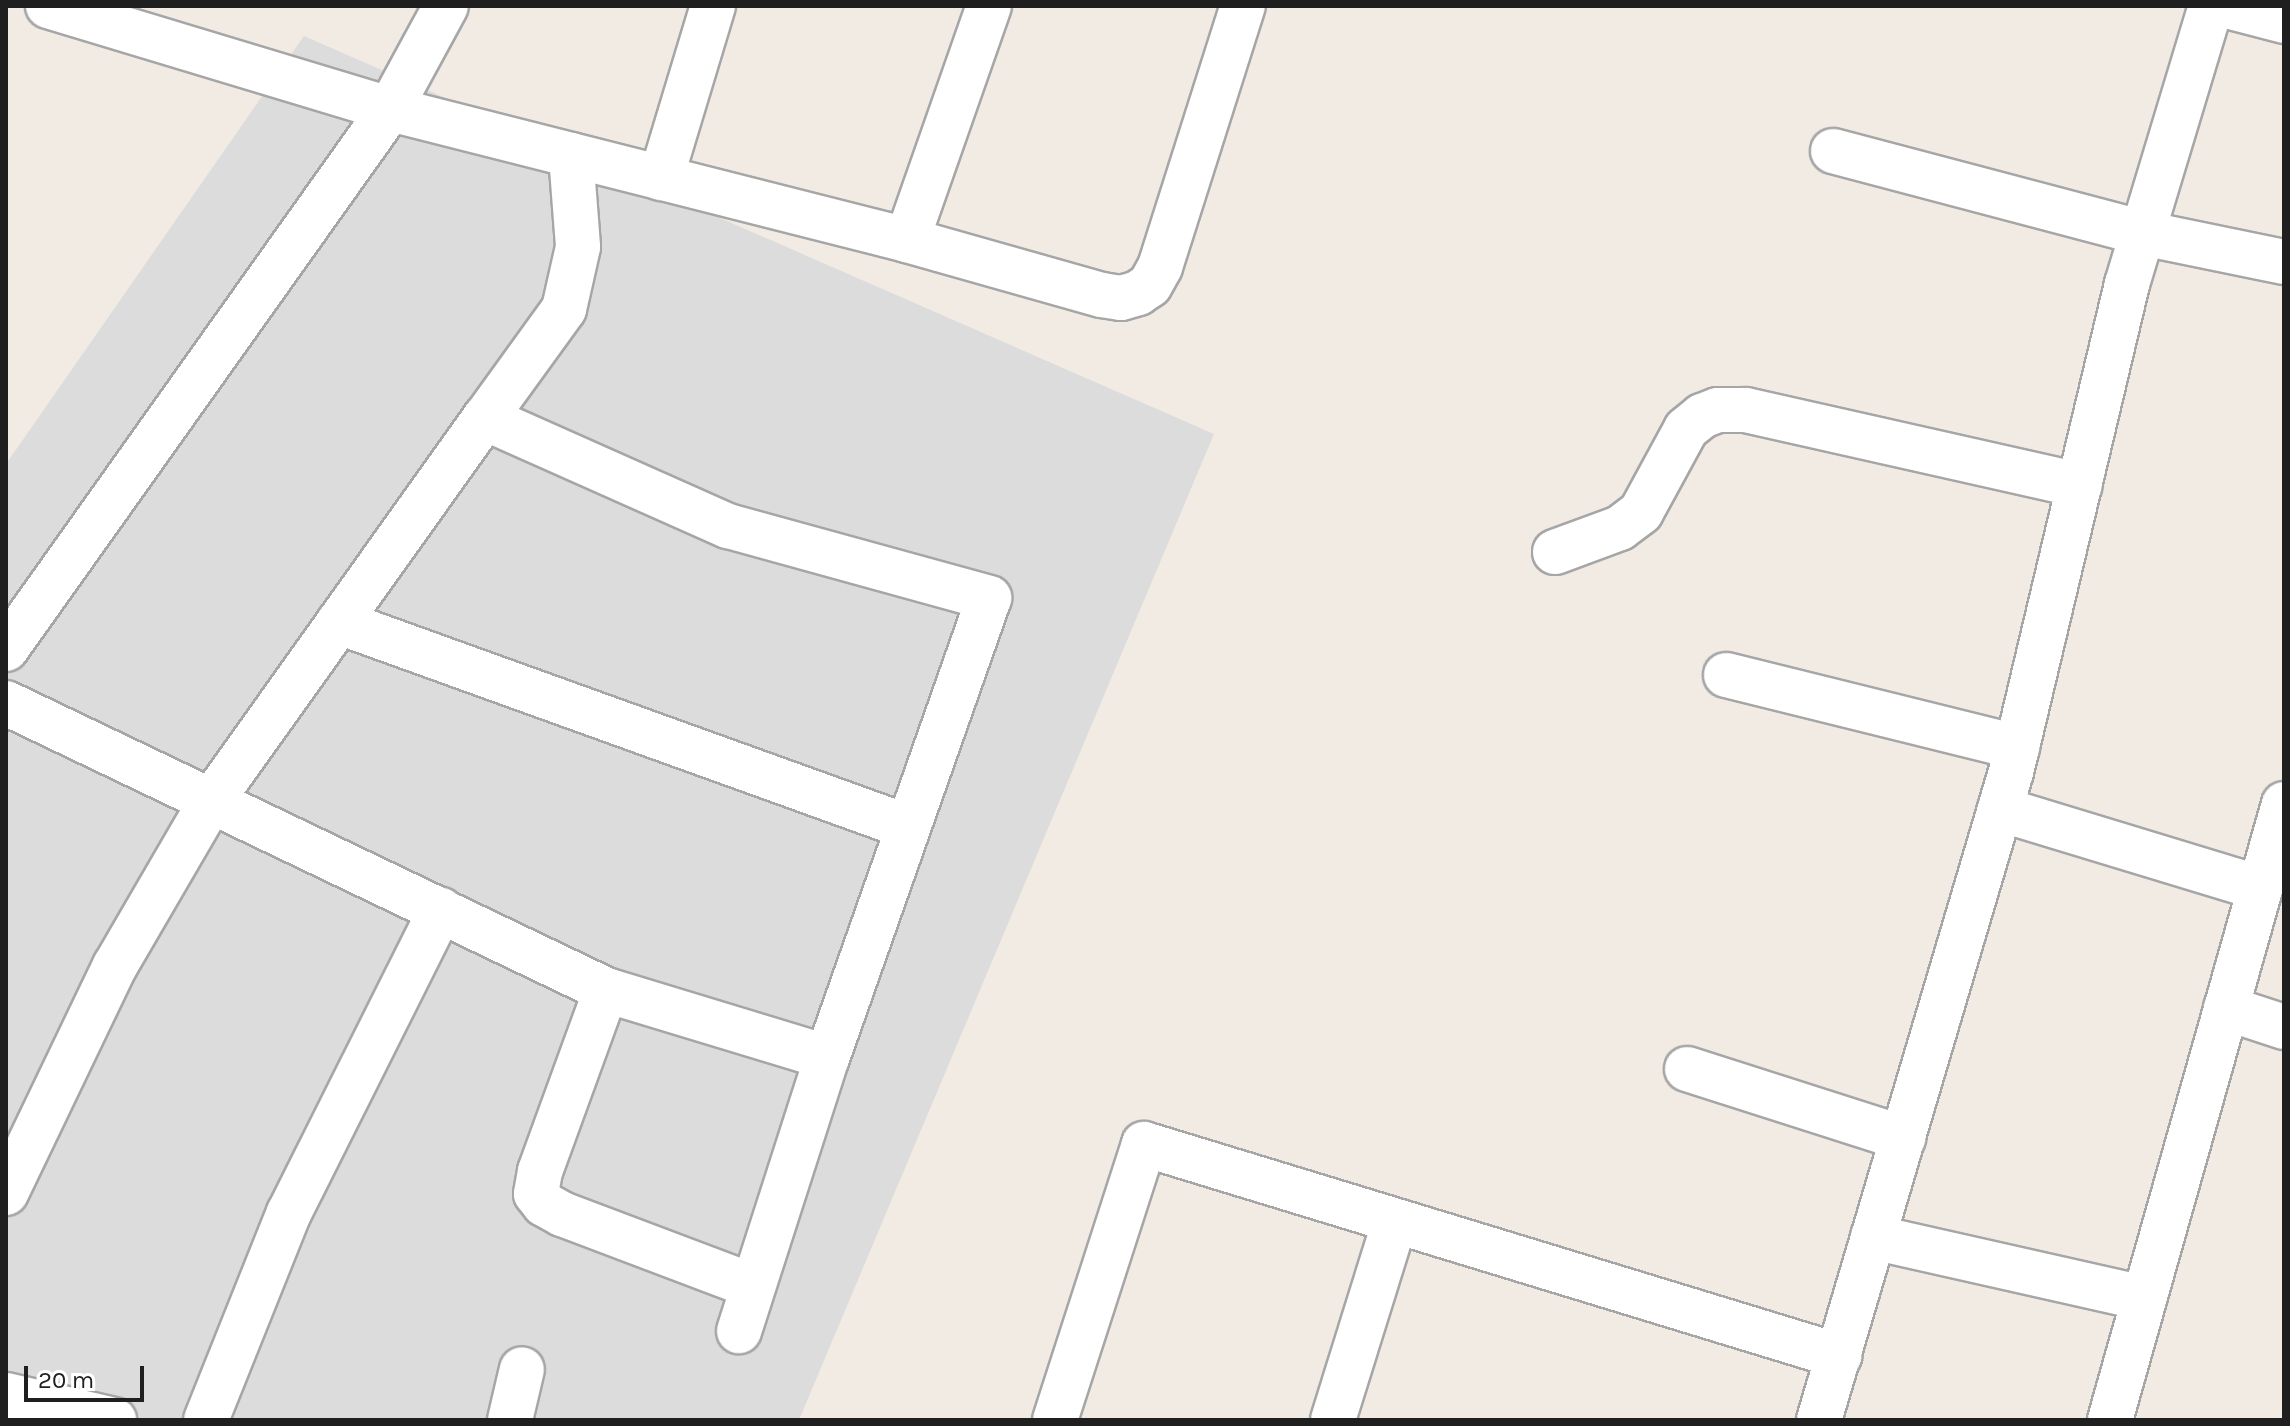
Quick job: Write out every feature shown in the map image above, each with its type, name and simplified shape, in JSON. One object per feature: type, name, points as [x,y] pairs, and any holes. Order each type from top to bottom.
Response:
[{"type":"street","points":[[48,6],[390,109],[907,240],[1121,298],[1150,285],[1160,267],[1243,6]]},
{"type":"street","points":[[6,649],[390,109],[446,6]]},
{"type":"street","points":[[661,178],[713,6]]},
{"type":"street","points":[[907,240],[989,6]]},
{"type":"street","points":[[1819,1420],[2000,809],[2127,284],[2211,6]]},
{"type":"street","points":[[2227,6],[2284,21]]},
{"type":"street","points":[[1833,151],[2143,233],[2284,262]]},
{"type":"street","points":[[6,1193],[115,966],[210,803],[564,309],[578,247],[571,155]]},
{"type":"street","points":[[1555,552],[1620,528],[1641,512],[1686,429],[1702,416],[1718,410],[1746,410],[2080,485]]},
{"type":"street","points":[[485,418],[728,526],[989,598],[827,1057],[739,1331]]},
{"type":"street","points":[[339,622],[908,827]]},
{"type":"street","points":[[1726,675],[2017,747]]},
{"type":"street","points":[[6,703],[606,990],[827,1057]]},
{"type":"street","points":[[2110,1420],[2284,804]]},
{"type":"street","points":[[2000,809],[2260,888]]},
{"type":"street","points":[[206,1420],[289,1213],[441,910]]},
{"type":"street","points":[[606,990],[536,1184],[536,1194],[544,1204],[562,1214],[753,1286]]},
{"type":"street","points":[[2226,1008],[2284,1027]]},
{"type":"street","points":[[1687,1069],[1903,1138]]},
{"type":"street","points":[[1055,1420],[1144,1144],[1839,1356]]},
{"type":"street","points":[[1333,1420],[1395,1221]]},
{"type":"street","points":[[1873,1237],[2144,1298]]},
{"type":"street","points":[[510,1420],[522,1369]]},
{"type":"street","points":[[6,1395],[114,1420]]},
{"type":"shaded area","points":[[304,36],[1214,434],[799,1420],[6,1420],[6,464]]}]
